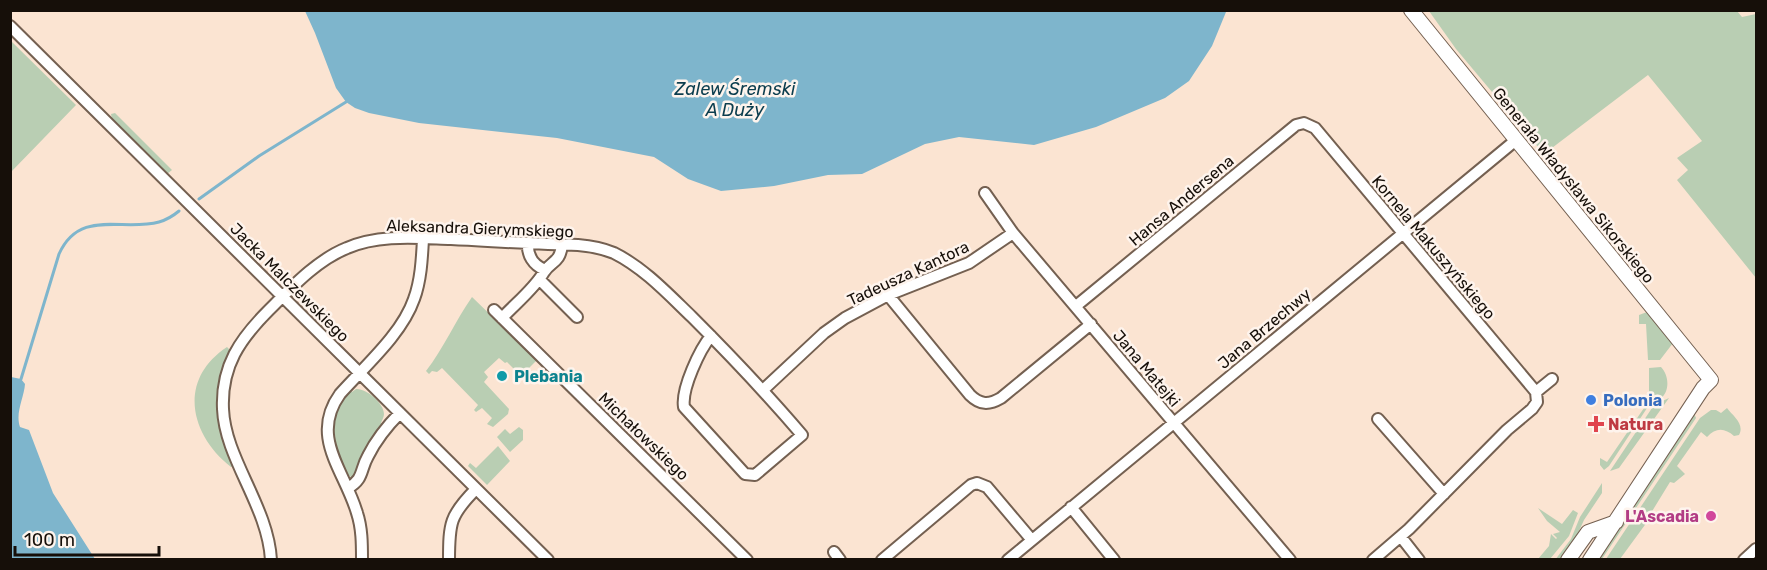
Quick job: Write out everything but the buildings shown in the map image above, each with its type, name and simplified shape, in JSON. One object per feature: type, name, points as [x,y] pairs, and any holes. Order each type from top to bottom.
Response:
[{"type":"main road","name":"Generała Władysława Sikorskiego","points":[[1411,10],[1711,381],[1703,388],[1616,522]]},
{"type":"main road","points":[[1568,560],[1588,532],[1616,522]]},
{"type":"main road","points":[[1590,560],[1616,522]]},
{"type":"street","name":"Jacka Malczewskiego","points":[[10,26],[548,560]]},
{"type":"street","name":"Kornela Makuszyńskiego","points":[[1306,123],[1315,128],[1536,392]]},
{"type":"street","name":"Hansa Andersena","points":[[1076,306],[1296,125],[1306,123]]},
{"type":"street","name":"Jana Brzechwy","points":[[1008,560],[1516,140]]},
{"type":"street","name":"Jana Matejki","points":[[985,193],[1013,233],[1290,560]]},
{"type":"street","name":"Tadeusza Kantora","points":[[763,390],[824,333],[867,305],[962,267],[1013,233]]},
{"type":"street","name":"Aleksandra Gierymskiego","points":[[271,560],[267,530],[227,434],[223,417],[223,399],[228,370],[237,347],[252,327],[320,264],[346,248],[378,240],[423,238],[562,244],[597,248],[622,258],[656,282],[711,336],[802,435],[755,476],[747,476],[683,404],[699,354],[711,336]]},
{"type":"street","points":[[362,560],[360,526],[348,488],[329,447],[327,426],[336,399],[399,327],[411,307],[418,283],[423,238]]},
{"type":"street","points":[[528,243],[531,259],[577,317]]},
{"type":"street","points":[[543,275],[558,258],[562,244]]},
{"type":"street","name":"Michałowskiego","points":[[543,275],[498,314],[747,560]]},
{"type":"street","points":[[888,295],[970,395],[982,403],[992,403],[1001,398],[1091,324]]},
{"type":"street","points":[[1373,560],[1401,537],[1507,430],[1534,407],[1536,392],[1552,379]]},
{"type":"street","points":[[348,488],[359,480],[369,453],[400,413]]},
{"type":"street","points":[[1378,419],[1444,494]]},
{"type":"street","points":[[882,560],[971,485],[977,483],[987,487],[1031,539]]},
{"type":"street","points":[[449,560],[449,528],[452,519],[476,489]]},
{"type":"street","points":[[1071,507],[1114,560]]},
{"type":"street","points":[[1401,537],[1419,560]]},
{"type":"street","points":[[1744,560],[1756,549]]},
{"type":"green space","points":[[1429,11],[1737,11],[1742,17],[1756,14],[1756,278],[1677,180],[1688,170],[1677,158],[1702,141],[1648,75],[1544,154],[1456,49]]},
{"type":"green space","points":[[11,41],[76,105],[10,172]]},
{"type":"green space","points":[[115,113],[172,170],[167,174],[112,119],[111,114]]},
{"type":"green space","points":[[472,297],[537,360],[519,378],[515,374],[517,372],[507,362],[499,358],[484,372],[488,377],[484,382],[509,409],[508,414],[493,427],[487,424],[492,418],[482,408],[476,412],[474,410],[478,405],[442,368],[429,374],[426,371]]},
{"type":"green space","points":[[1647,312],[1673,343],[1660,360],[1648,360],[1646,324],[1639,324],[1639,315]]},
{"type":"green space","points":[[227,347],[230,350],[220,381],[219,408],[224,435],[234,466],[231,467],[206,439],[195,407],[195,391],[201,375],[211,360]]},
{"type":"green space","points":[[1661,367],[1666,374],[1667,383],[1664,395],[1651,402],[1609,466],[1604,470],[1600,465],[1600,458],[1607,462],[1644,408],[1649,391],[1649,368]]},
{"type":"green space","points":[[356,389],[365,391],[374,397],[381,405],[384,414],[381,423],[383,425],[353,478],[346,472],[338,453],[334,425],[343,399],[350,390],[352,392]]},
{"type":"green space","points":[[1669,398],[1619,468],[1610,471],[1654,405]]},
{"type":"green space","points":[[1727,408],[1739,424],[1739,435],[1734,436],[1727,431],[1720,430],[1707,437],[1701,432],[1677,466],[1685,474],[1674,483],[1670,482],[1650,518],[1620,559],[1606,559],[1700,418],[1711,410],[1721,413]]},
{"type":"green space","points":[[1694,413],[1696,418],[1602,559],[1597,560]]},
{"type":"green space","points":[[519,427],[523,430],[523,440],[510,452],[497,437],[505,429],[510,434]]},
{"type":"green space","points":[[498,446],[510,461],[487,485],[468,466],[470,463],[476,468]]},
{"type":"green space","points":[[1602,483],[1602,493],[1584,520],[1574,542],[1560,559],[1555,560],[1571,539],[1580,517]]},
{"type":"green space","points":[[1538,508],[1562,524],[1573,510],[1578,513],[1569,536],[1550,559],[1538,559],[1549,546],[1551,534],[1556,539],[1553,534],[1560,532],[1547,521]]},
{"type":"water","name":"Zalew Śremski A Duży","points":[[305,11],[1228,11],[1212,46],[1189,81],[1165,98],[1096,127],[1034,145],[959,137],[925,144],[862,174],[828,175],[774,186],[721,191],[688,179],[654,157],[557,138],[419,123],[355,108],[346,102],[336,88]]},
{"type":"water","points":[[11,377],[21,379],[25,384],[19,411],[20,427],[29,430],[53,493],[95,559],[11,559]]},
{"type":"waterway","points":[[199,199],[259,156],[346,102]]},
{"type":"waterway","points":[[21,379],[59,254],[68,240],[78,231],[90,226],[159,222],[179,211]]},
{"type":"place","name":"Plebania","points":[[502,376]]},
{"type":"place","name":"Polonia","points":[[1591,400]]},
{"type":"place","name":"Natura","points":[[1596,424]]},
{"type":"place","name":"L'Ascadia","points":[[1711,516]]}]
